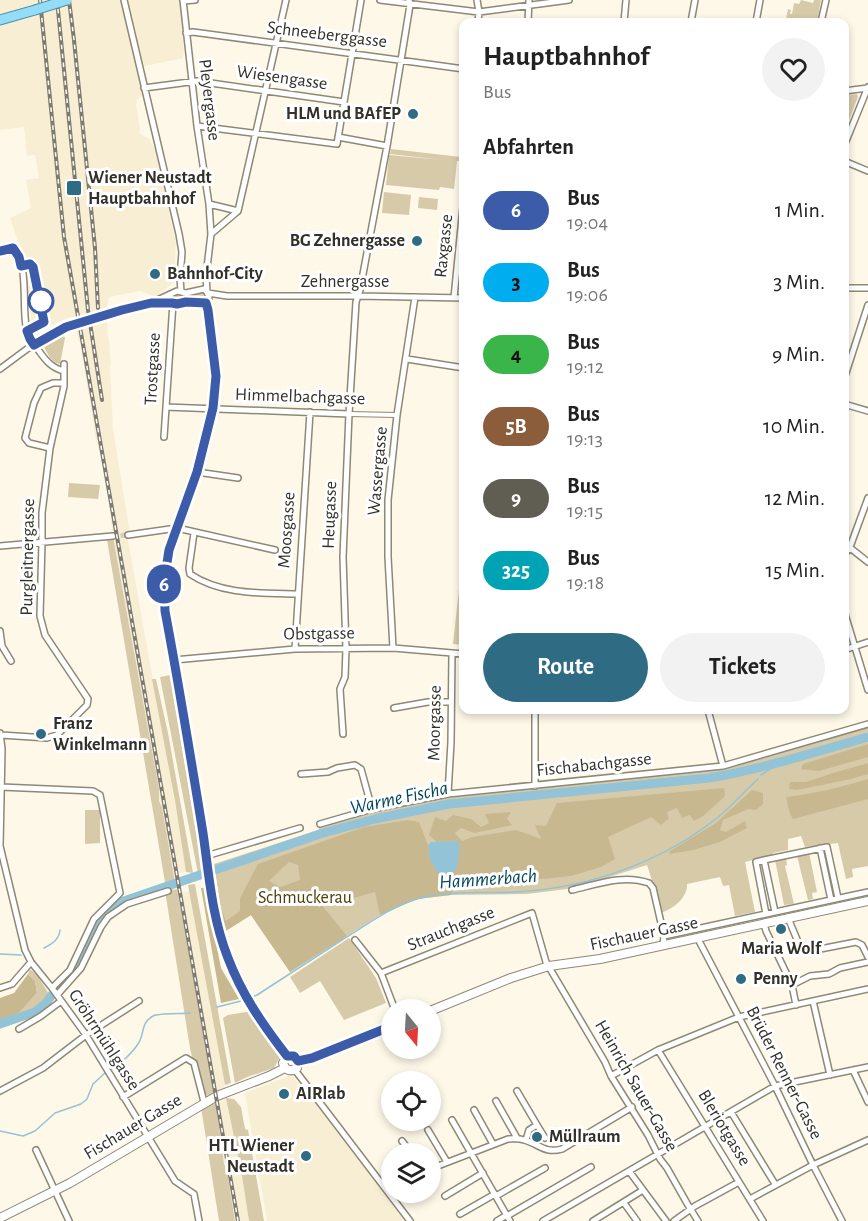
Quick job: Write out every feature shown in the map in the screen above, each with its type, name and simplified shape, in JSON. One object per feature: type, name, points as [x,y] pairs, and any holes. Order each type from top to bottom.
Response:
[{"type":"main road","points":[[0,20],[67,0]]},
{"type":"main road","name":"Fischauer Gasse","points":[[441,1007],[511,978],[549,966],[600,959],[868,901]]},
{"type":"main road","points":[[298,1061],[325,1053],[381,1030]]},
{"type":"main road","points":[[287,1056],[294,1056],[298,1061],[295,1070],[290,1071],[285,1068],[283,1060],[287,1056]]},
{"type":"main road","name":"Fischauer Gasse","points":[[0,1218],[55,1191],[204,1102],[269,1077],[285,1068]]},
{"type":"street","points":[[133,0],[125,3],[181,246],[181,292]]},
{"type":"street","points":[[183,1],[195,0]]},
{"type":"street","points":[[211,234],[238,211],[286,0]]},
{"type":"street","points":[[197,126],[337,144],[361,0]]},
{"type":"street","points":[[380,0],[479,12],[530,3],[569,0]]},
{"type":"street","points":[[477,0],[478,18]]},
{"type":"street","points":[[624,18],[626,0]]},
{"type":"street","points":[[692,18],[695,0]]},
{"type":"street","points":[[757,18],[760,0]]},
{"type":"street","points":[[822,18],[826,0]]},
{"type":"street","name":"Pleyergasse","points":[[183,1],[191,81],[209,204],[211,234],[206,291],[209,297],[207,302],[216,376],[213,408],[197,472],[169,550],[164,582],[165,611],[220,937],[248,1000],[261,1023],[287,1056]]},
{"type":"street","name":"Heugasse","points":[[343,734],[340,688],[345,677],[346,649],[343,557],[356,302],[387,146],[410,2]]},
{"type":"street","points":[[528,18],[530,3]]},
{"type":"street","name":"Schneeberggasse","points":[[186,33],[193,32],[459,68]]},
{"type":"street","name":"Wiesengasse","points":[[144,88],[191,81],[344,102]]},
{"type":"street","points":[[849,90],[868,88],[849,134]]},
{"type":"street","points":[[338,137],[387,146]]},
{"type":"street","points":[[849,163],[868,171]]},
{"type":"street","points":[[209,204],[238,211]]},
{"type":"street","points":[[0,251],[13,248],[19,257],[24,289],[25,323],[30,339],[46,361],[54,368],[64,371]]},
{"type":"street","name":"Raxgasse","points":[[454,298],[459,248]]},
{"type":"street","points":[[151,303],[172,293],[180,277]]},
{"type":"street","points":[[849,288],[868,288]]},
{"type":"street","name":"Zehnergasse","points":[[172,293],[206,291],[227,296],[459,298]]},
{"type":"street","name":"Trostgasse","points":[[164,437],[172,293]]},
{"type":"street","name":"Zehnergasse","points":[[173,303],[207,302],[227,296]]},
{"type":"street","name":"Wassergasse","points":[[393,648],[388,557],[388,500],[397,415],[415,297]]},
{"type":"street","points":[[111,313],[151,303],[173,303]]},
{"type":"street","points":[[849,364],[868,305]]},
{"type":"street","points":[[0,369],[34,345],[74,324]]},
{"type":"street","points":[[406,358],[459,367]]},
{"type":"street","name":"Purgleitnergasse","points":[[0,734],[47,738],[57,735],[87,705],[88,699],[45,635],[40,616],[42,513],[50,448],[64,383],[64,364]]},
{"type":"street","points":[[50,448],[29,443],[25,438],[34,403],[42,388],[53,382],[64,383]]},
{"type":"street","points":[[849,405],[868,411]]},
{"type":"street","name":"Himmelbachgasse","points":[[166,407],[397,415]]},
{"type":"street","name":"Moosgasse","points":[[295,649],[310,412]]},
{"type":"street","points":[[197,472],[238,478]]},
{"type":"street","points":[[868,498],[850,547],[868,562]]},
{"type":"street","points":[[128,535],[177,528],[275,550]]},
{"type":"street","points":[[194,532],[189,568],[190,574],[200,581],[239,592],[298,594]]},
{"type":"street","points":[[0,546],[114,536]]},
{"type":"street","points":[[849,627],[868,690]]},
{"type":"street","points":[[0,631],[2,646],[11,660]]},
{"type":"street","points":[[849,649],[868,642]]},
{"type":"street","name":"Obstgasse","points":[[174,660],[279,649],[393,648],[459,654]]},
{"type":"street","name":"Moorgasse","points":[[448,794],[452,653]]},
{"type":"street","points":[[394,708],[428,702],[451,702]]},
{"type":"street","points":[[535,714],[535,786]]},
{"type":"street","points":[[709,714],[723,766]]},
{"type":"street","name":"Fischabachgasse","points":[[320,824],[372,809],[448,794],[723,766],[868,724]]},
{"type":"street","name":"Gröhrmühlgasse","points":[[0,734],[2,749],[0,846],[25,950],[31,962],[86,1035],[175,1181],[194,1194],[199,1221]]},
{"type":"street","points":[[301,774],[328,772],[355,765],[361,768],[372,809]]},
{"type":"street","points":[[1,787],[93,791],[100,795],[120,893],[94,919],[70,970],[52,988]]},
{"type":"street","points":[[206,856],[300,828]]},
{"type":"street","points":[[766,914],[756,862],[764,860],[827,847],[838,898]]},
{"type":"street","points":[[820,848],[831,900]]},
{"type":"street","points":[[764,860],[775,912]]},
{"type":"street","points":[[572,890],[622,878],[649,883],[653,888],[664,936],[663,946]]},
{"type":"street","points":[[57,995],[81,968],[108,917],[128,904],[168,891]]},
{"type":"street","points":[[664,936],[868,892]]},
{"type":"street","name":"Heinrich Sauer-Gasse","points":[[531,913],[545,961],[698,1221]]},
{"type":"street","name":"Strauchgasse","points":[[381,973],[531,913]]},
{"type":"street","points":[[788,918],[801,950],[805,952],[856,942],[862,945],[868,957]]},
{"type":"street","points":[[764,924],[792,985],[796,1005]]},
{"type":"street","name":"Brüder Renner-Gasse","points":[[698,939],[776,1086],[842,1221]]},
{"type":"street","points":[[355,940],[381,973],[391,999]]},
{"type":"street","points":[[0,988],[12,984],[31,962]]},
{"type":"street","points":[[792,985],[810,976],[829,974],[868,962]]},
{"type":"street","points":[[612,1076],[658,1050],[739,1017],[868,989]]},
{"type":"street","points":[[20,1029],[61,1001]]},
{"type":"street","points":[[0,1091],[43,1068],[86,1035],[139,1001]]},
{"type":"street","points":[[813,1001],[830,1075]]},
{"type":"street","name":"Bleriotgasse","points":[[658,1050],[763,1221]]},
{"type":"street","points":[[123,1097],[186,1058],[194,1063],[204,1102]]},
{"type":"street","points":[[543,1221],[776,1086],[868,1067]]},
{"type":"street","points":[[295,1070],[381,1178]]},
{"type":"street","points":[[853,1070],[868,1102]]},
{"type":"street","points":[[518,1091],[545,1138]]},
{"type":"street","points":[[496,1101],[517,1138]]},
{"type":"street","points":[[441,1165],[508,1139],[526,1140],[554,1152],[632,1107]]},
{"type":"street","points":[[474,1110],[494,1144]]},
{"type":"street","points":[[732,1112],[776,1184]]},
{"type":"street","points":[[452,1120],[508,1217]]},
{"type":"street","points":[[526,1140],[529,1130],[537,1125]]},
{"type":"street","points":[[429,1131],[447,1162]]},
{"type":"street","points":[[750,1199],[813,1165],[868,1140]]},
{"type":"street","points":[[36,1150],[69,1221]]},
{"type":"street","points":[[497,1221],[508,1217],[591,1167]]},
{"type":"street","points":[[460,1214],[545,1168]]},
{"type":"street","points":[[629,1171],[666,1221]]},
{"type":"street","points":[[445,1196],[483,1173]]},
{"type":"street","points":[[674,1221],[690,1209],[739,1182]]},
{"type":"street","points":[[593,1221],[643,1190]]},
{"type":"street","points":[[400,1203],[410,1221]]},
{"type":"street","points":[[624,1203],[637,1221]]},
{"type":"street","points":[[604,1215],[608,1221]]},
{"type":"shaded area","points":[[0,0],[179,0],[183,58],[136,68],[142,92],[136,105],[139,133],[149,139],[155,150],[176,243],[174,282],[154,296],[140,291],[109,297],[107,308],[67,318],[33,334],[24,258],[10,218],[31,208],[26,180],[39,178],[35,155],[27,156],[24,127],[0,130]]},
{"type":"shaded area","points":[[107,320],[113,429],[129,528],[128,540],[186,866],[186,872],[174,874],[114,542],[105,471],[96,440],[76,330]]},
{"type":"shaded area","points":[[190,891],[225,1085],[224,1088],[214,1093],[178,893]]},
{"type":"shaded area","name":"HTL Wiener Neustadt","points":[[289,1076],[293,1077],[381,1190],[381,1203],[391,1203],[403,1219],[400,1221],[267,1221],[245,1093]]},
{"type":"shaded area","points":[[226,1098],[249,1221],[235,1221],[225,1168],[215,1104]]},
{"type":"green space","points":[[801,0],[813,3],[814,0],[821,0],[818,18],[786,18],[788,9],[792,14],[794,3],[799,4]]},
{"type":"green space","points":[[857,94],[858,97],[849,121],[849,95]]},
{"type":"green space","points":[[391,149],[459,157],[454,189],[440,187],[439,190],[386,185],[389,155],[443,160],[390,154]]},
{"type":"green space","points":[[384,192],[411,195],[409,215],[382,213]]},
{"type":"green space","points":[[419,197],[438,199],[437,210],[418,208]]},
{"type":"green space","points":[[202,292],[206,295],[205,299],[174,300],[173,298],[176,294],[186,296]]},
{"type":"green space","points":[[64,336],[60,364],[50,358],[44,347]]},
{"type":"green space","points":[[69,483],[100,485],[98,499],[68,497]]},
{"type":"green space","points":[[114,538],[175,882],[165,882],[107,540]]},
{"type":"green space","points":[[459,589],[459,645],[453,644]]},
{"type":"green space","points":[[170,675],[204,879],[199,879],[160,677]]},
{"type":"green space","points":[[152,679],[156,679],[168,733],[193,873],[186,872]]},
{"type":"green space","name":"Schmuckerau","points":[[868,727],[868,733],[746,769],[543,797],[710,779],[760,771],[868,739],[868,866],[852,869],[853,877],[846,879],[838,843],[805,847],[801,836],[788,839],[788,850],[745,862],[755,912],[735,916],[729,885],[723,886],[720,877],[687,884],[682,899],[660,913],[647,865],[575,888],[527,894],[451,895],[417,899],[380,915],[290,972],[251,915],[224,932],[214,864],[318,830],[320,827],[379,811],[438,799],[720,769]]},
{"type":"green space","points":[[868,733],[868,739],[760,771],[710,779],[543,797],[543,793],[708,776],[746,769]]},
{"type":"green space","points":[[868,744],[868,757],[819,771],[801,769],[803,764]]},
{"type":"green space","points":[[868,763],[868,774],[797,790],[789,789],[790,782],[806,782]]},
{"type":"green space","points":[[868,779],[868,799],[793,819],[790,814],[786,797],[827,790]]},
{"type":"green space","points":[[724,788],[725,796],[694,821],[690,815],[682,818],[677,808],[667,812],[669,818],[661,825],[651,817],[608,837],[615,859],[601,867],[571,876],[494,884],[456,881],[451,895],[417,899],[380,915],[375,892],[339,902],[316,898],[347,936],[290,972],[251,915],[224,932],[221,908],[226,921],[240,911],[240,898],[258,864],[364,827],[408,820],[419,822],[428,845],[430,860],[459,841],[437,842],[429,835],[435,817],[446,821],[453,815],[471,819],[481,827],[489,823],[485,814],[511,812],[507,819],[512,825],[474,833],[461,828],[455,833],[462,841],[472,837],[516,830],[541,839],[535,825],[546,826],[557,803]],"holes":[[[289,862],[298,865],[300,880],[280,887],[269,881]]]},
{"type":"green space","points":[[752,790],[763,793],[763,804],[756,810],[748,809],[723,820],[720,830],[726,832],[745,821],[747,828],[720,842],[669,854],[670,851],[716,823]]},
{"type":"green space","points":[[85,810],[100,810],[100,843],[85,844]]},
{"type":"green space","points":[[809,852],[817,892],[812,893],[813,899],[808,900],[797,856]]},
{"type":"green space","points":[[786,858],[787,865],[785,866],[794,904],[784,905],[775,860]]},
{"type":"green space","points":[[195,884],[231,1083],[225,1085],[188,885]]},
{"type":"green space","points":[[201,888],[205,888],[221,968],[239,999],[221,1003]]},
{"type":"green space","points":[[177,889],[214,1093],[208,1096],[200,1091],[190,1048],[165,891]]},
{"type":"green space","points":[[349,938],[376,978],[384,999],[381,999],[381,1005],[344,1020],[320,981],[300,993],[290,977]]},
{"type":"green space","points":[[30,969],[37,975],[49,994],[37,1007],[19,1013],[37,993],[35,981],[28,974]]},
{"type":"green space","points":[[28,974],[35,981],[37,993],[19,1013],[0,1020],[0,998],[14,993]]},
{"type":"green space","points":[[248,1012],[280,1057],[274,1068],[235,1083],[223,1018]]},
{"type":"green space","points":[[226,1098],[234,1099],[241,1107],[245,1129],[248,1130],[264,1221],[249,1221]]},
{"type":"green space","points":[[216,1103],[235,1221],[219,1221],[201,1107]]},
{"type":"water","points":[[459,841],[459,859],[455,870],[447,876],[440,876],[430,860],[428,845],[431,842]]},
{"type":"waterway","name":"Warme Fischa","points":[[0,1024],[35,1012],[45,1004],[75,967],[97,922],[118,903],[323,833],[375,819],[449,804],[709,778],[769,765],[868,737]]},
{"type":"waterway","name":"Hammerbach","points":[[761,775],[778,764]]},
{"type":"waterway","name":"Hammerbach","points":[[250,998],[380,916],[407,902],[442,894],[516,892],[571,885],[599,878],[651,858],[700,831],[722,814],[758,779]]},
{"type":"waterway","points":[[44,948],[57,939],[60,930]]},
{"type":"waterway","points":[[0,954],[21,955]]},
{"type":"waterway","name":"Hammerbach","points":[[217,1007],[245,1000]]},
{"type":"waterway","name":"Hammerbach","points":[[110,1070],[135,1048],[144,1025],[153,1016],[190,1013]]},
{"type":"waterway","name":"Hammerbach","points":[[0,1131],[23,1136],[35,1131],[55,1113],[81,1104],[87,1099],[93,1084],[106,1072]]},
{"type":"tunnel","points":[[74,324],[111,313]]},
{"type":"tunnel","points":[[113,536],[128,535]]},
{"type":"railway","points":[[40,0],[64,237],[238,1221]]},
{"type":"railway","points":[[57,0],[88,310],[102,400]]},
{"type":"railway","points":[[69,0],[95,248],[98,308]]},
{"type":"bus line","name":"6","points":[[0,251],[13,248],[19,257],[21,266],[30,264],[33,267],[44,322],[27,331],[34,345],[66,327],[122,310],[151,303],[206,303],[216,376],[213,408],[197,472],[169,550],[165,570],[164,596],[220,937],[236,978],[249,1003],[261,1023],[287,1056],[292,1055],[298,1061],[312,1058],[381,1030]]},
{"type":"place","name":"HLM und BAfEP","points":[[413,114]]},
{"type":"place","name":"Wiener Neustadt Hauptbahnhof","points":[[74,188]]},
{"type":"place","name":"BG Zehnergasse","points":[[417,241]]},
{"type":"place","name":"Bahnhof-City","points":[[155,274]]},
{"type":"place","name":"Franz Winkelmann","points":[[41,734]]},
{"type":"place","name":"Maria Wolf","points":[[781,929]]},
{"type":"place","name":"Penny","points":[[741,979]]},
{"type":"place","name":"AIRlab","points":[[284,1094]]},
{"type":"place","name":"Müllraum","points":[[537,1137]]},
{"type":"place","name":"HTL Wiener Neustadt","points":[[306,1156]]}]
